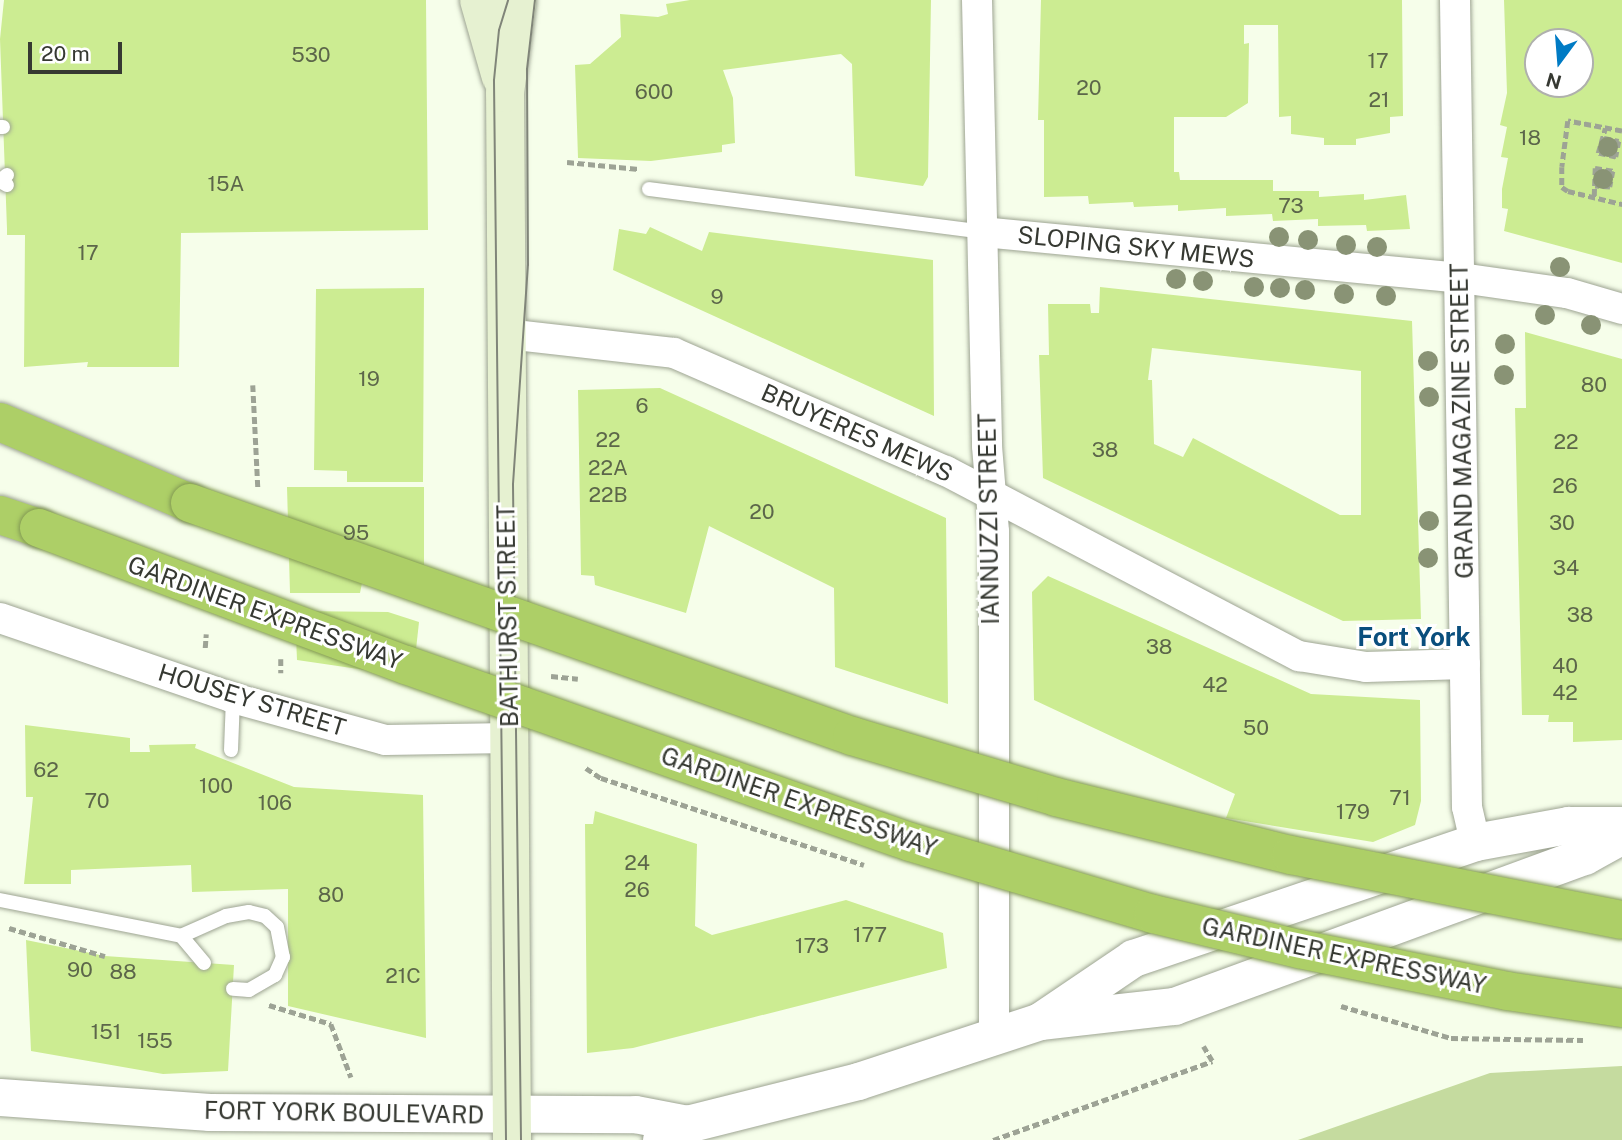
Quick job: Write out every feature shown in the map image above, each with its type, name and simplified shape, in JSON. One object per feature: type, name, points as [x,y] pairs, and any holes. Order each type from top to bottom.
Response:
[{"type":"highway","points":[[0,422],[190,503]]},
{"type":"highway","points":[[0,446],[190,503],[852,736],[1056,797],[1291,855],[1622,919]]},
{"type":"highway","name":"GARDINER EXPRESSWAY","points":[[0,517],[39,528],[393,660],[909,842],[1153,914],[1299,949],[1507,991],[1622,1008]]},
{"type":"main road","name":"BATHURST STREET","points":[[479,0],[505,93]]},
{"type":"main road","name":"BATHURST STREET","points":[[512,1128],[511,738],[505,483],[505,93],[517,0]]},
{"type":"street","name":"IANNUZZI STREET","points":[[976,0],[987,446],[992,494],[994,1037]]},
{"type":"street","name":"GRAND MAGAZINE STREET","points":[[1455,0],[1467,807],[1475,842]]},
{"type":"street","name":"SLOPING SKY MEWS","points":[[983,232],[1461,278],[1567,293],[1622,309]]},
{"type":"street","name":"BRUYERES MEWS","points":[[507,334],[674,353],[992,494],[1299,656],[1366,667],[1465,664]]},
{"type":"street","name":"HOUSEY STREET","points":[[0,618],[233,698],[385,740],[511,738]]},
{"type":"street","name":"FORT YORK BOULEVARD","points":[[1040,1021],[1133,958],[1475,842],[1568,825],[1622,825]]},
{"type":"street","name":"FORT YORK BOULEVARD","points":[[0,1097],[209,1112],[512,1128],[635,1114],[674,1132],[858,1080],[1040,1021],[1174,1006],[1584,856],[1622,835]]},
{"type":"lane","name":"SLOPING SKY MEWS","points":[[649,189],[983,232]]},
{"type":"lane","points":[[231,750],[233,698]]},
{"type":"lane","points":[[0,900],[181,936],[226,916],[249,912],[265,916],[277,927],[283,957],[275,975],[249,990],[233,989]]},
{"type":"lane","points":[[181,936],[204,963]]},
{"type":"path","points":[[1622,131],[1568,121],[1562,187],[1622,204]]},
{"type":"path","points":[[1604,138],[1619,141],[1616,157],[1598,153],[1605,128]]},
{"type":"path","points":[[567,162],[650,170],[649,189]]},
{"type":"path","points":[[1594,196],[1595,168],[1614,171],[1610,187],[1595,186]]},
{"type":"path","points":[[253,385],[259,503]]},
{"type":"path","points":[[205,648],[206,634]]},
{"type":"path","points":[[281,659],[281,673]]},
{"type":"path","points":[[7,927],[105,956]]},
{"type":"path","points":[[258,1003],[331,1024],[351,1077]]},
{"type":"path","points":[[1341,1006],[1451,1038],[1590,1040]]},
{"type":"path","points":[[993,1140],[1212,1061],[1203,1046]]},
{"type":"green space","points":[[1622,1066],[1622,1140],[1298,1140],[1490,1073]]},
{"type":"building","points":[[4,0],[426,0],[428,230],[181,233],[179,367],[87,367],[88,362],[24,367],[25,235],[7,235],[0,39]]},
{"type":"building","points":[[690,0],[931,0],[928,177],[923,186],[855,176],[852,64],[841,54],[723,70],[733,98],[735,143],[722,145],[722,152],[651,161],[578,158],[575,65],[590,64],[621,37],[620,14],[658,17],[668,14],[666,4]]},
{"type":"building","points":[[1041,0],[1402,0],[1403,116],[1390,117],[1390,133],[1356,139],[1356,145],[1324,145],[1324,138],[1291,134],[1291,116],[1279,117],[1278,25],[1244,25],[1244,44],[1249,43],[1248,103],[1226,117],[1174,117],[1174,172],[1179,172],[1180,180],[1273,180],[1273,191],[1319,191],[1319,197],[1364,194],[1364,200],[1406,195],[1410,229],[1367,231],[1366,225],[1318,226],[1318,219],[1273,221],[1272,214],[1226,216],[1226,208],[1178,211],[1178,205],[1134,207],[1133,202],[1089,204],[1088,196],[1044,197],[1044,120],[1038,120]]},
{"type":"building","points":[[1504,0],[1622,0],[1622,263],[1504,231],[1508,209],[1502,208],[1502,189],[1508,158],[1501,157],[1507,127],[1500,125],[1507,93]]},
{"type":"building","points":[[650,227],[702,251],[709,232],[933,260],[934,416],[613,270],[619,229],[646,234]]},
{"type":"building","points":[[1100,287],[1412,321],[1421,619],[1343,621],[1043,478],[1039,355],[1049,355],[1048,304],[1090,304],[1091,313],[1099,313]],"holes":[[[1152,348],[1361,371],[1361,515],[1340,515],[1193,438],[1183,457],[1154,444],[1152,380],[1148,380]]]},
{"type":"building","points":[[424,288],[423,482],[347,482],[347,471],[314,470],[316,289]]},
{"type":"building","points":[[1525,332],[1622,359],[1622,740],[1573,742],[1573,722],[1548,722],[1549,715],[1522,715],[1515,408],[1526,408]]},
{"type":"building","points":[[660,388],[946,518],[948,704],[835,667],[834,588],[709,526],[686,613],[595,585],[594,576],[581,575],[578,390]]},
{"type":"building","points":[[287,487],[424,487],[424,594],[363,578],[360,593],[290,593]]},
{"type":"building","points":[[1048,576],[1311,694],[1420,700],[1421,801],[1415,825],[1373,842],[1226,818],[1235,794],[1034,700],[1032,592]]},
{"type":"building","points":[[295,611],[388,612],[419,622],[413,677],[297,660]]},
{"type":"building","points":[[25,725],[130,738],[130,752],[150,752],[149,745],[196,744],[195,748],[294,787],[423,795],[426,1038],[288,1006],[288,889],[192,892],[191,865],[71,870],[71,884],[24,884],[33,797],[26,797]]},
{"type":"building","points":[[595,811],[697,844],[695,926],[712,935],[846,900],[943,933],[947,968],[633,1048],[587,1053],[585,824],[593,824]]},
{"type":"building","points":[[26,940],[105,956],[234,965],[228,1071],[163,1074],[31,1051]]},
{"type":"tram line","points":[[506,1140],[494,80],[499,30],[508,0]]},
{"type":"tram line","points":[[521,1140],[513,484],[528,265],[527,69],[535,0]]},
{"type":"district","name":"Fort York","points":[[1414,637]]}]
